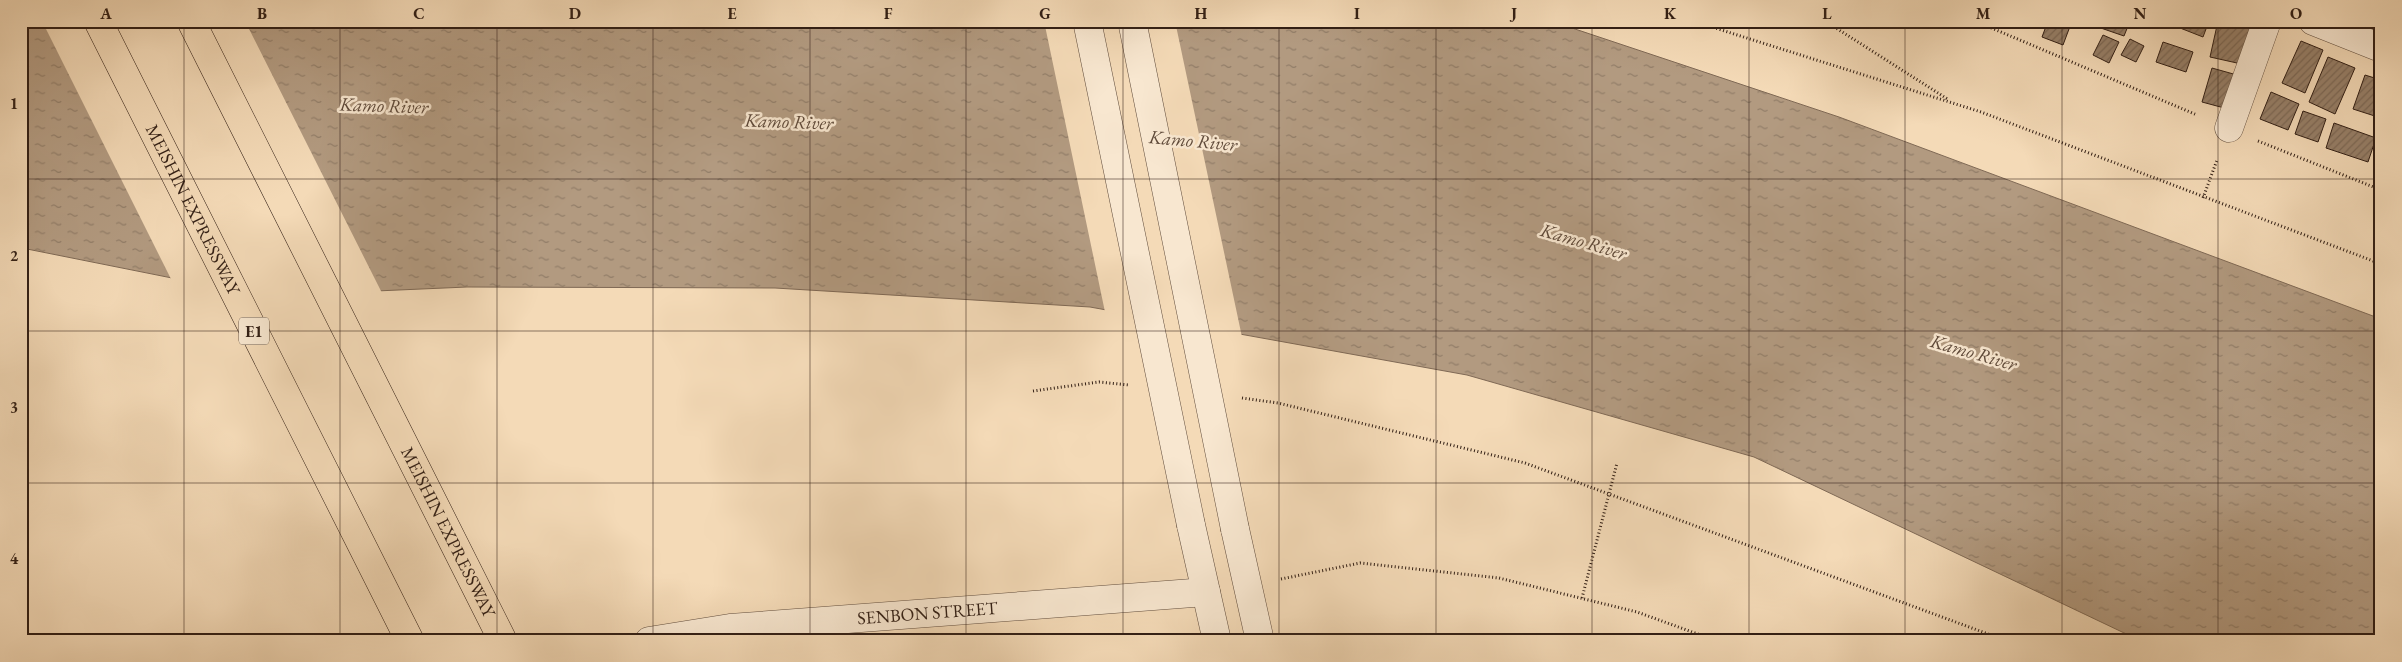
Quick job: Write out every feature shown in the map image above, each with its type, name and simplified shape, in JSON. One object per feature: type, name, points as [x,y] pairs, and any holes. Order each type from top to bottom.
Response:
[{"type":"highway","name":"MEISHIN EXPRESSWAY","points":[[98,21],[410,641]]},
{"type":"highway","name":"MEISHIN EXPRESSWAY","points":[[191,21],[503,641]]},
{"type":"street","points":[[1086,21],[1217,641]]},
{"type":"street","points":[[1132,21],[1235,529],[1260,641]]},
{"type":"street","points":[[2228,128],[2267,21]]},
{"type":"street","points":[[2313,21],[2377,38]]},
{"type":"street","name":"SENBON STREET","points":[[649,641],[730,628],[1206,592]]},
{"type":"path","points":[[1693,21],[1954,103],[2381,264]]},
{"type":"path","points":[[1825,21],[1954,103]]},
{"type":"path","points":[[1975,21],[2228,128],[2381,190]]},
{"type":"path","points":[[2203,198],[2228,128]]},
{"type":"path","points":[[1034,391],[1099,382],[1137,386]]},
{"type":"path","points":[[1240,398],[1278,403],[1525,463],[2007,641]]},
{"type":"path","points":[[1582,598],[1617,463]]},
{"type":"path","points":[[1278,580],[1360,563],[1498,578],[1637,612],[1717,641]]},
{"type":"water","name":"Kamo River","points":[[21,21],[1551,21],[1839,117],[2381,319],[2381,641],[2141,641],[1754,457],[1467,375],[1090,307],[775,288],[467,287],[262,296],[27,249],[21,247]]},
{"type":"pier","points":[[42,21],[245,21],[382,293],[262,299],[172,281]]},
{"type":"pier","points":[[1044,21],[1175,21],[1242,337],[1105,312]]},
{"type":"building","points":[[2048,21],[2072,21],[2063,45],[2042,37]]},
{"type":"building","points":[[2096,21],[2130,21],[2124,36],[2095,26]]},
{"type":"building","points":[[2145,21],[2163,21],[2160,27]]},
{"type":"building","points":[[2176,21],[2209,21],[2203,37],[2175,26]]},
{"type":"building","points":[[2218,21],[2256,21],[2246,65],[2210,57]]},
{"type":"building","points":[[2103,35],[2119,42],[2109,63],[2093,55]]},
{"type":"building","points":[[2130,39],[2144,46],[2136,62],[2121,55]]},
{"type":"building","points":[[2301,41],[2323,50],[2305,93],[2282,83]]},
{"type":"building","points":[[2163,42],[2193,52],[2186,72],[2156,62]]},
{"type":"building","points":[[2328,57],[2355,68],[2335,114],[2309,102]]},
{"type":"building","points":[[2212,68],[2237,75],[2228,109],[2202,102]]},
{"type":"building","points":[[2365,75],[2381,80],[2381,118],[2353,109]]},
{"type":"building","points":[[2271,92],[2299,104],[2288,130],[2260,119]]},
{"type":"building","points":[[2303,111],[2326,119],[2318,142],[2295,134]]},
{"type":"building","points":[[2334,123],[2376,138],[2368,162],[2326,148]]},
{"type":"building","points":[[2381,150],[2381,168],[2375,166]]}]
